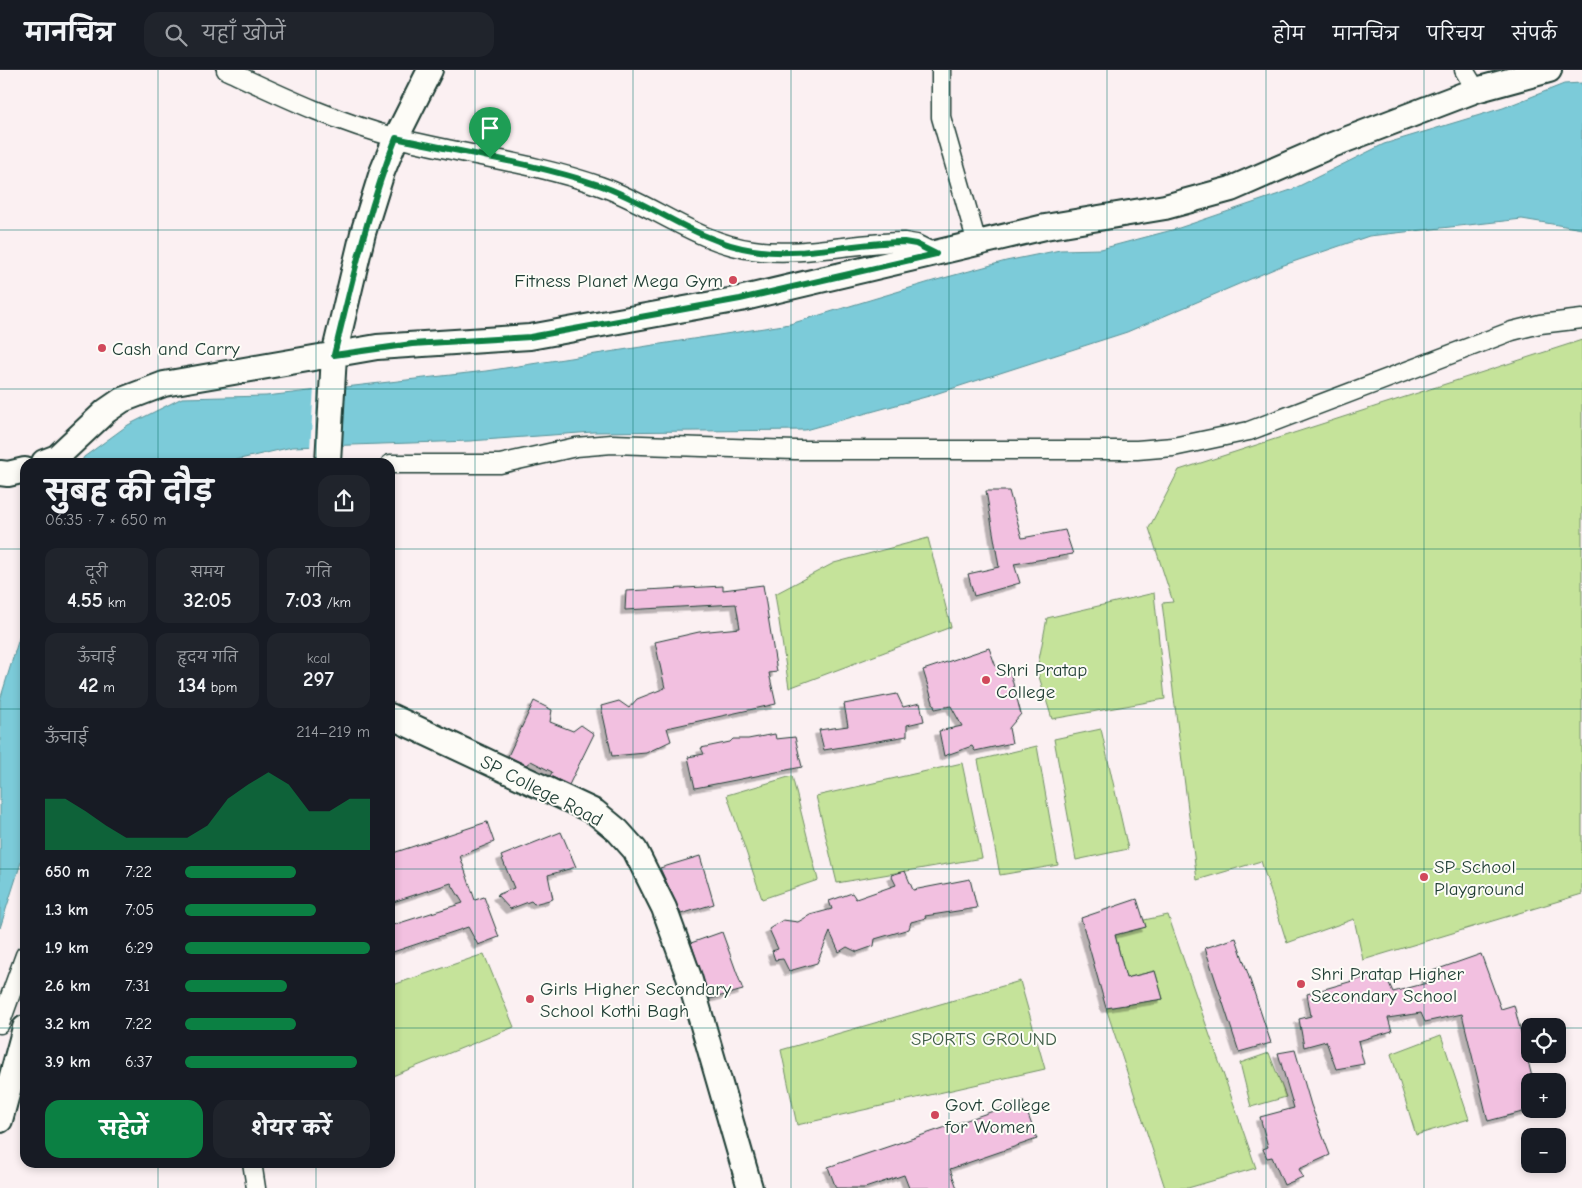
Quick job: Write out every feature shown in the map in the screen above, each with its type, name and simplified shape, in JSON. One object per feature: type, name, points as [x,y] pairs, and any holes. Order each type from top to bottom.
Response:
[{"type":"main road","points":[[328,458],[334,364],[363,232],[382,172],[396,138],[430,70]]},
{"type":"main road","points":[[54,458],[106,411],[122,400],[147,389],[180,381],[334,364],[412,344],[530,337],[740,299],[1045,227],[1165,207],[1231,188],[1332,145],[1476,90],[1549,70]]},
{"type":"main road","points":[[0,473],[8,474],[20,471]]},
{"type":"main road","name":"SP College Road","points":[[395,718],[595,812],[618,831],[635,850],[664,908],[689,977],[750,1188]]},
{"type":"main road","points":[[0,1120],[20,1046]]},
{"type":"street","points":[[226,70],[308,108],[396,138],[537,167],[600,186],[624,195],[707,237],[735,247],[778,252],[904,242],[916,244],[936,254]]},
{"type":"street","points":[[941,70],[943,125],[977,243]]},
{"type":"street","points":[[1464,70],[1476,90]]},
{"type":"street","points":[[395,464],[500,464],[576,447],[612,444],[885,451],[1128,450],[1173,447],[1248,431],[1512,331],[1540,324],[1582,319]]},
{"type":"street","points":[[0,1024],[20,969]]},
{"type":"street","points":[[253,1168],[256,1188]]},
{"type":"green space","points":[[1582,340],[1582,894],[1363,960],[1354,919],[1287,943],[1261,861],[1197,880],[1162,603],[1173,602],[1149,528],[1179,470]]},
{"type":"green space","points":[[928,538],[951,627],[789,688],[775,594],[834,563]]},
{"type":"green space","points":[[1154,593],[1165,699],[1052,719],[1037,670],[1047,618]]},
{"type":"green space","points":[[1101,729],[1128,849],[1076,860],[1054,739]]},
{"type":"green space","points":[[1037,746],[1058,865],[1000,875],[978,760]]},
{"type":"green space","points":[[962,763],[982,858],[837,883],[816,796]]},
{"type":"green space","points":[[792,776],[818,880],[762,899],[727,795]]},
{"type":"green space","points":[[1168,915],[1256,1168],[1188,1188],[1165,1188],[1106,1008],[1163,999],[1155,971],[1126,978],[1115,935],[1146,927],[1144,920]]},
{"type":"green space","points":[[484,954],[514,1027],[395,1075],[395,984]]},
{"type":"green space","name":"SPORTS GROUND","points":[[1020,981],[1045,1069],[797,1125],[781,1050]]},
{"type":"green space","points":[[1441,1035],[1469,1119],[1416,1135],[1391,1054]]},
{"type":"green space","points":[[1269,1053],[1286,1097],[1251,1107],[1240,1063]]},
{"type":"water","points":[[1582,83],[1582,229],[1522,219],[1369,236],[1281,266],[1127,332],[929,396],[805,430],[593,432],[470,441],[292,447],[244,458],[83,458],[128,425],[182,398],[266,396],[486,371],[790,324],[1006,261],[1060,250],[1101,249],[1176,229],[1291,190],[1384,144],[1503,108],[1564,84]]},
{"type":"water","points":[[20,635],[20,866],[0,928],[0,700]]},
{"type":"pier","points":[[339,384],[335,448],[310,449],[314,387]]},
{"type":"building","points":[[986,491],[1009,491],[1022,538],[1065,530],[1073,554],[1014,564],[1020,583],[974,596],[968,574],[999,567]]},
{"type":"building","points":[[763,585],[777,672],[769,673],[776,704],[667,728],[671,741],[646,753],[612,756],[601,706],[619,701],[629,708],[637,699],[665,688],[655,642],[699,632],[740,628],[736,604],[625,610],[626,591],[723,586],[723,590]]},
{"type":"building","points":[[989,648],[996,667],[1008,664],[1021,714],[1009,728],[1012,743],[975,751],[972,746],[944,756],[939,731],[962,726],[951,706],[935,709],[923,670]]},
{"type":"building","points":[[897,694],[903,707],[920,703],[924,721],[907,725],[907,736],[824,750],[819,730],[848,726],[844,704]]},
{"type":"building","points":[[534,701],[552,710],[550,722],[573,731],[581,725],[594,734],[569,785],[550,776],[552,772],[531,761],[526,765],[508,756]]},
{"type":"building","points":[[775,734],[776,739],[795,737],[802,767],[695,788],[688,757],[704,754],[701,748],[730,742],[733,739],[748,739]]},
{"type":"building","points":[[487,822],[494,842],[460,856],[475,900],[484,897],[499,937],[478,945],[468,927],[395,951],[395,924],[463,903],[451,883],[395,901],[395,852]]},
{"type":"building","points":[[561,832],[576,867],[548,875],[553,899],[534,904],[531,901],[510,909],[497,895],[514,888],[501,856]]},
{"type":"building","points":[[700,856],[714,904],[681,914],[660,868]]},
{"type":"building","points":[[905,871],[913,890],[970,879],[977,908],[925,916],[926,918],[911,922],[909,929],[875,939],[874,946],[857,952],[847,947],[839,952],[830,932],[817,963],[789,971],[783,959],[775,960],[772,951],[778,949],[769,929],[783,920],[798,922],[810,915],[832,909],[829,901],[852,893],[856,899],[896,885],[891,875]]},
{"type":"building","points":[[1137,899],[1146,927],[1115,935],[1126,978],[1155,971],[1163,999],[1106,1008],[1081,918]]},
{"type":"building","points":[[722,932],[743,990],[710,999],[691,943]]},
{"type":"building","points":[[1236,938],[1271,1043],[1239,1052],[1205,948]]},
{"type":"building","points":[[1481,954],[1501,1009],[1514,1005],[1521,1033],[1521,1063],[1528,1063],[1531,1073],[1521,1073],[1521,1112],[1488,1121],[1462,1014],[1425,1022],[1421,1013],[1388,1018],[1392,1031],[1358,1041],[1364,1064],[1336,1069],[1326,1041],[1304,1047],[1299,1019],[1311,1016],[1307,994],[1384,972],[1393,992],[1427,983],[1424,974]]},
{"type":"building","points":[[1295,1050],[1311,1105],[1330,1155],[1299,1169],[1303,1177],[1284,1185],[1272,1157],[1267,1158],[1263,1149],[1268,1147],[1260,1117],[1294,1108],[1278,1053]]},
{"type":"building","points":[[1023,1101],[1037,1139],[950,1169],[957,1188],[909,1188],[904,1175],[865,1188],[836,1188],[828,1167]]},
{"type":"place","name":"Fitness Planet Mega Gym","points":[[733,280]]},
{"type":"place","name":"Cash and Carry","points":[[102,348]]},
{"type":"place","name":"Shri Pratap College","points":[[986,680]]},
{"type":"place","name":"SP School Playground","points":[[1424,877]]},
{"type":"place","name":"Shri Pratap Higher Secondary School","points":[[1301,984]]},
{"type":"place","name":"Girls Higher Secondary School Kothi Bagh","points":[[530,999]]},
{"type":"place","name":"Govt. College for Women","points":[[935,1115]]},
{"type":"route","points":[[396,138],[490,158],[537,167],[600,186],[624,195],[707,237],[735,247],[778,252],[904,242],[916,244],[936,254],[740,299],[530,337],[377,347],[334,355],[363,232],[382,172],[396,138]]}]
